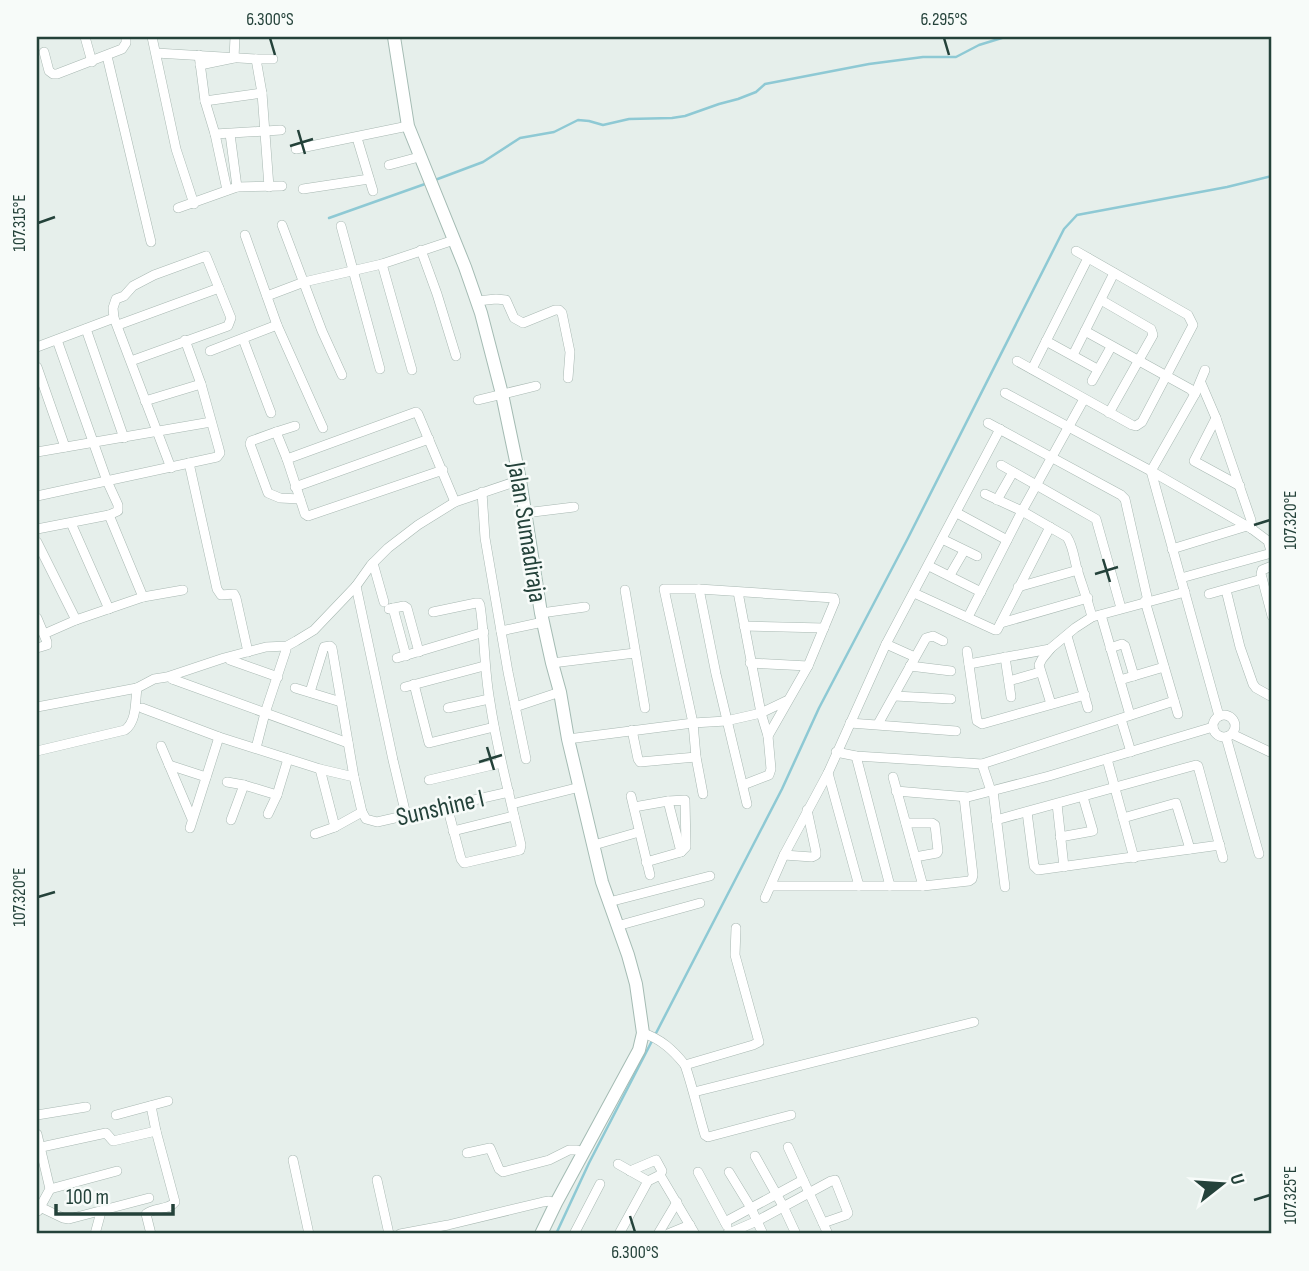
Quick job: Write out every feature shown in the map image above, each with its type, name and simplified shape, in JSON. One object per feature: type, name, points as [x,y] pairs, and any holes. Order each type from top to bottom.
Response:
[{"type":"street","points":[[85,37],[92,62]]},
{"type":"street","points":[[44,52],[53,75],[122,49],[126,37]]},
{"type":"street","points":[[152,37],[176,149],[194,204]]},
{"type":"street","points":[[234,58],[235,37]]},
{"type":"street","name":"Jalan Sumadiraja","points":[[394,37],[408,126],[477,301],[502,394],[520,480],[542,617],[568,739],[608,902],[636,984],[650,1036]]},
{"type":"street","points":[[156,53],[273,59]]},
{"type":"street","points":[[199,55],[205,101],[232,189]]},
{"type":"street","points":[[107,56],[151,242]]},
{"type":"street","points":[[200,65],[234,58]]},
{"type":"street","points":[[256,59],[262,93],[269,187]]},
{"type":"street","points":[[205,101],[262,93]]},
{"type":"street","points":[[296,149],[408,126]]},
{"type":"street","points":[[215,134],[281,130]]},
{"type":"street","points":[[230,134],[232,189]]},
{"type":"street","points":[[357,138],[373,191]]},
{"type":"street","points":[[389,165],[419,157]]},
{"type":"street","points":[[303,189],[369,179]]},
{"type":"street","points":[[178,208],[232,189],[282,186]]},
{"type":"street","points":[[282,225],[342,375]]},
{"type":"street","points":[[341,226],[380,369]]},
{"type":"street","points":[[245,235],[277,325],[323,428]]},
{"type":"street","points":[[267,296],[304,282],[382,264],[454,240]]},
{"type":"street","points":[[421,250],[456,356]]},
{"type":"street","points":[[1017,361],[1132,425],[1142,422],[1193,325],[1192,320],[1188,315],[1076,251]]},
{"type":"street","points":[[131,361],[228,326],[231,318],[208,258],[204,257],[154,275],[133,286],[124,296],[116,299],[114,304],[116,322],[172,468]]},
{"type":"street","points":[[1032,369],[1088,258]]},
{"type":"street","points":[[382,264],[412,370]]},
{"type":"street","points":[[1073,355],[1114,273]]},
{"type":"street","points":[[37,347],[219,288]]},
{"type":"street","points":[[477,301],[506,300],[514,318],[523,323],[559,310],[562,313],[570,352],[568,378]]},
{"type":"street","points":[[1101,300],[1153,332],[1109,413]]},
{"type":"street","points":[[210,351],[277,325]]},
{"type":"street","points":[[86,329],[124,438]]},
{"type":"street","points":[[1085,331],[1195,394]]},
{"type":"street","points":[[243,339],[271,413]]},
{"type":"street","points":[[37,529],[117,513],[118,505],[57,340]]},
{"type":"street","points":[[37,496],[218,457],[220,453],[201,384],[185,341]]},
{"type":"street","points":[[1046,341],[1097,369]]},
{"type":"street","points":[[1092,382],[1111,346]]},
{"type":"street","points":[[37,367],[65,447]]},
{"type":"street","points":[[1205,370],[1201,383],[1151,471],[1219,716]]},
{"type":"street","points":[[1201,383],[1240,486],[1251,520],[1250,527]]},
{"type":"street","points":[[145,401],[201,384]]},
{"type":"street","points":[[478,400],[536,386]]},
{"type":"street","points":[[1005,393],[1250,527],[1268,541],[1271,548],[1268,554],[1181,578]]},
{"type":"street","points":[[968,617],[1022,511],[1084,399]]},
{"type":"street","points":[[286,459],[413,412],[418,414],[455,502]]},
{"type":"street","points":[[1216,418],[1194,461],[1240,486]]},
{"type":"street","points":[[37,452],[211,422]]},
{"type":"street","points":[[988,423],[1125,499],[1147,601],[1178,714]]},
{"type":"street","points":[[295,426],[251,441],[250,444],[268,493],[280,498],[300,499]]},
{"type":"street","points":[[765,898],[784,855],[828,773],[886,644],[1000,429]]},
{"type":"street","points":[[276,432],[305,513],[309,516],[443,470]]},
{"type":"street","points":[[295,487],[429,439]]},
{"type":"street","points":[[189,463],[217,589],[221,594],[234,594],[236,598],[248,652]]},
{"type":"street","points":[[1001,465],[1096,519],[1121,608]]},
{"type":"street","points":[[997,500],[1013,472]]},
{"type":"street","points":[[37,707],[137,688],[154,679],[265,647],[287,646],[314,630],[356,586],[373,563],[418,525],[455,502],[520,480]]},
{"type":"street","points":[[482,492],[485,538],[526,759]]},
{"type":"street","points":[[985,494],[1022,511],[1070,540],[1088,598],[1111,648],[1120,680],[1131,752]]},
{"type":"street","points":[[525,513],[574,507]]},
{"type":"street","points":[[957,513],[1007,540]]},
{"type":"street","points":[[109,515],[143,597]]},
{"type":"street","points":[[71,523],[109,609]]},
{"type":"street","points":[[914,593],[995,630],[999,628],[1050,527]]},
{"type":"street","points":[[1172,549],[1250,527]]},
{"type":"street","points":[[942,539],[977,556]]},
{"type":"street","points":[[37,542],[76,620]]},
{"type":"street","points":[[950,575],[964,551]]},
{"type":"street","points":[[373,563],[389,606],[402,657],[484,632]]},
{"type":"street","points":[[929,566],[981,592]]},
{"type":"street","points":[[1271,610],[1262,570],[1272,566]]},
{"type":"street","points":[[1018,587],[1078,570]]},
{"type":"street","points":[[1209,594],[1262,579]]},
{"type":"street","points":[[356,586],[407,815]]},
{"type":"street","points":[[704,794],[664,591],[666,589],[833,597],[835,601],[807,666],[768,736]]},
{"type":"street","points":[[699,589],[726,721],[747,804]]},
{"type":"street","points":[[44,634],[143,597],[183,590]]},
{"type":"street","points":[[625,590],[645,708]]},
{"type":"street","points":[[1226,590],[1240,647],[1253,684],[1272,697]]},
{"type":"street","points":[[738,592],[750,663],[768,736],[771,772],[743,785]]},
{"type":"street","points":[[1051,704],[1040,672],[1040,662],[1051,648],[1096,616],[1185,592]]},
{"type":"street","points":[[1001,623],[1088,598]]},
{"type":"street","points":[[433,612],[479,603],[489,699],[521,848],[518,851],[464,863],[447,806]]},
{"type":"street","points":[[389,606],[407,608],[419,652]]},
{"type":"street","points":[[501,631],[542,617],[585,607]]},
{"type":"street","points":[[37,618],[47,639],[47,645],[37,648]]},
{"type":"street","points":[[744,626],[824,628]]},
{"type":"street","points":[[878,724],[926,638],[933,636],[943,641]]},
{"type":"street","points":[[1067,636],[1088,708]]},
{"type":"street","points":[[886,644],[915,657]]},
{"type":"street","points":[[1111,648],[1122,644],[1125,646],[1134,676]]},
{"type":"street","name":"Sunshine I","points":[[310,692],[324,647],[330,646],[354,777],[366,819],[377,822],[509,792]]},
{"type":"street","points":[[969,664],[1051,648]]},
{"type":"street","points":[[256,748],[286,650]]},
{"type":"street","points":[[967,651],[977,721],[980,723],[1085,695]]},
{"type":"street","points":[[552,663],[635,653]]},
{"type":"street","points":[[1005,657],[1012,697]]},
{"type":"street","points":[[230,660],[278,677]]},
{"type":"street","points":[[750,663],[807,666]]},
{"type":"street","points":[[484,666],[410,685],[429,743],[494,727]]},
{"type":"street","points":[[910,666],[951,671]]},
{"type":"street","points":[[1120,680],[1164,667]]},
{"type":"street","points":[[1009,681],[1040,672]]},
{"type":"street","points":[[172,679],[348,743]]},
{"type":"street","points":[[37,751],[125,730],[131,726],[137,688]]},
{"type":"street","points":[[295,688],[341,702]]},
{"type":"street","points":[[515,707],[560,692]]},
{"type":"street","points":[[895,696],[951,699]]},
{"type":"street","points":[[448,708],[489,699]]},
{"type":"street","points":[[568,739],[726,721],[761,713],[788,701]]},
{"type":"street","points":[[836,752],[856,756],[982,764],[1174,701]]},
{"type":"street","points":[[142,708],[219,737],[354,777]]},
{"type":"street","points":[[1259,854],[1231,733],[1235,722],[1227,715],[1214,720],[1216,733],[1231,733],[1272,747]]},
{"type":"street","points":[[850,723],[956,731]]},
{"type":"street","points":[[897,791],[964,797],[1107,759],[1213,727]]},
{"type":"street","points":[[632,730],[640,762],[696,757]]},
{"type":"street","points":[[1231,733],[1272,753]]},
{"type":"street","points":[[161,746],[191,824],[219,737]]},
{"type":"street","points":[[856,756],[890,886]]},
{"type":"street","points":[[268,814],[288,759]]},
{"type":"street","points":[[1107,759],[1134,858]]},
{"type":"street","points":[[429,780],[501,763]]},
{"type":"street","points":[[982,764],[992,791],[1005,887]]},
{"type":"street","points":[[169,765],[206,777]]},
{"type":"street","points":[[996,820],[1197,765],[1223,858]]},
{"type":"street","points":[[320,769],[335,827]]},
{"type":"street","points":[[828,773],[859,886]]},
{"type":"street","points":[[893,777],[923,886]]},
{"type":"street","points":[[226,782],[277,795]]},
{"type":"street","points":[[230,820],[244,785]]},
{"type":"street","points":[[512,804],[580,787]]},
{"type":"street","points":[[631,796],[650,876]]},
{"type":"street","points":[[772,886],[923,886],[969,881],[972,879],[964,797]]},
{"type":"street","points":[[1060,837],[1093,831],[1083,797]]},
{"type":"street","points":[[634,807],[685,800],[687,843],[681,852],[646,862]]},
{"type":"street","points":[[668,801],[681,852]]},
{"type":"street","points":[[1123,818],[1176,803],[1190,849]]},
{"type":"street","points":[[1057,804],[1064,867]]},
{"type":"street","points":[[784,855],[816,855],[807,810]]},
{"type":"street","points":[[315,834],[335,827],[362,812]]},
{"type":"street","points":[[1027,812],[1035,869],[1038,870],[1220,845]]},
{"type":"street","points":[[453,831],[514,816]]},
{"type":"street","points":[[906,823],[935,825],[937,853],[915,857]]},
{"type":"street","points":[[594,845],[639,832]]},
{"type":"street","points":[[608,902],[710,877]]},
{"type":"street","points":[[617,926],[700,903]]},
{"type":"street","points":[[685,1065],[759,1042],[735,955],[736,928]]},
{"type":"street","points":[[694,1092],[974,1021]]},
{"type":"street","points":[[541,1234],[639,1050],[650,1036],[674,1052],[685,1065],[705,1135],[708,1137],[791,1115]]},
{"type":"street","points":[[116,1115],[168,1101]]},
{"type":"street","points":[[151,1106],[175,1202],[172,1206],[146,1214],[151,1234]]},
{"type":"street","points":[[37,1115],[86,1107]]},
{"type":"street","points":[[39,1147],[106,1133],[113,1141],[156,1131]]},
{"type":"street","points":[[37,1134],[50,1189],[38,1210],[66,1219],[149,1198]]},
{"type":"street","points":[[788,1147],[828,1234]]},
{"type":"street","points":[[467,1153],[490,1148],[499,1169],[503,1171],[539,1163],[569,1150],[584,1152]]},
{"type":"street","points":[[755,1156],[796,1234]]},
{"type":"street","points":[[293,1160],[309,1234]]},
{"type":"street","points":[[630,1171],[656,1160],[662,1171],[660,1175],[695,1234]]},
{"type":"street","points":[[618,1164],[648,1181]]},
{"type":"street","points":[[50,1189],[117,1171]]},
{"type":"street","points":[[698,1172],[730,1234],[809,1192],[836,1181],[848,1213],[823,1223]]},
{"type":"street","points":[[729,1172],[763,1234]]},
{"type":"street","points":[[619,1234],[648,1181],[660,1175]]},
{"type":"street","points":[[725,1222],[803,1180]]},
{"type":"street","points":[[377,1181],[389,1234]]},
{"type":"street","points":[[574,1234],[600,1184]]},
{"type":"street","points":[[400,1234],[449,1229],[542,1202],[556,1203]]},
{"type":"street","points":[[658,1234],[677,1202]]},
{"type":"street","points":[[95,1234],[101,1212]]},
{"type":"street","points":[[668,1234],[690,1225]]},
{"type":"waterway","points":[[435,180],[483,162],[520,138],[554,132],[578,120],[603,125],[629,119],[685,116],[756,92],[765,84],[869,64],[923,57],[956,57],[979,45],[1005,37]]},
{"type":"waterway","points":[[556,1234],[589,1163],[782,789],[819,708],[1064,229],[1077,215],[1272,176]]},
{"type":"waterway","points":[[329,218],[425,184]]}]
